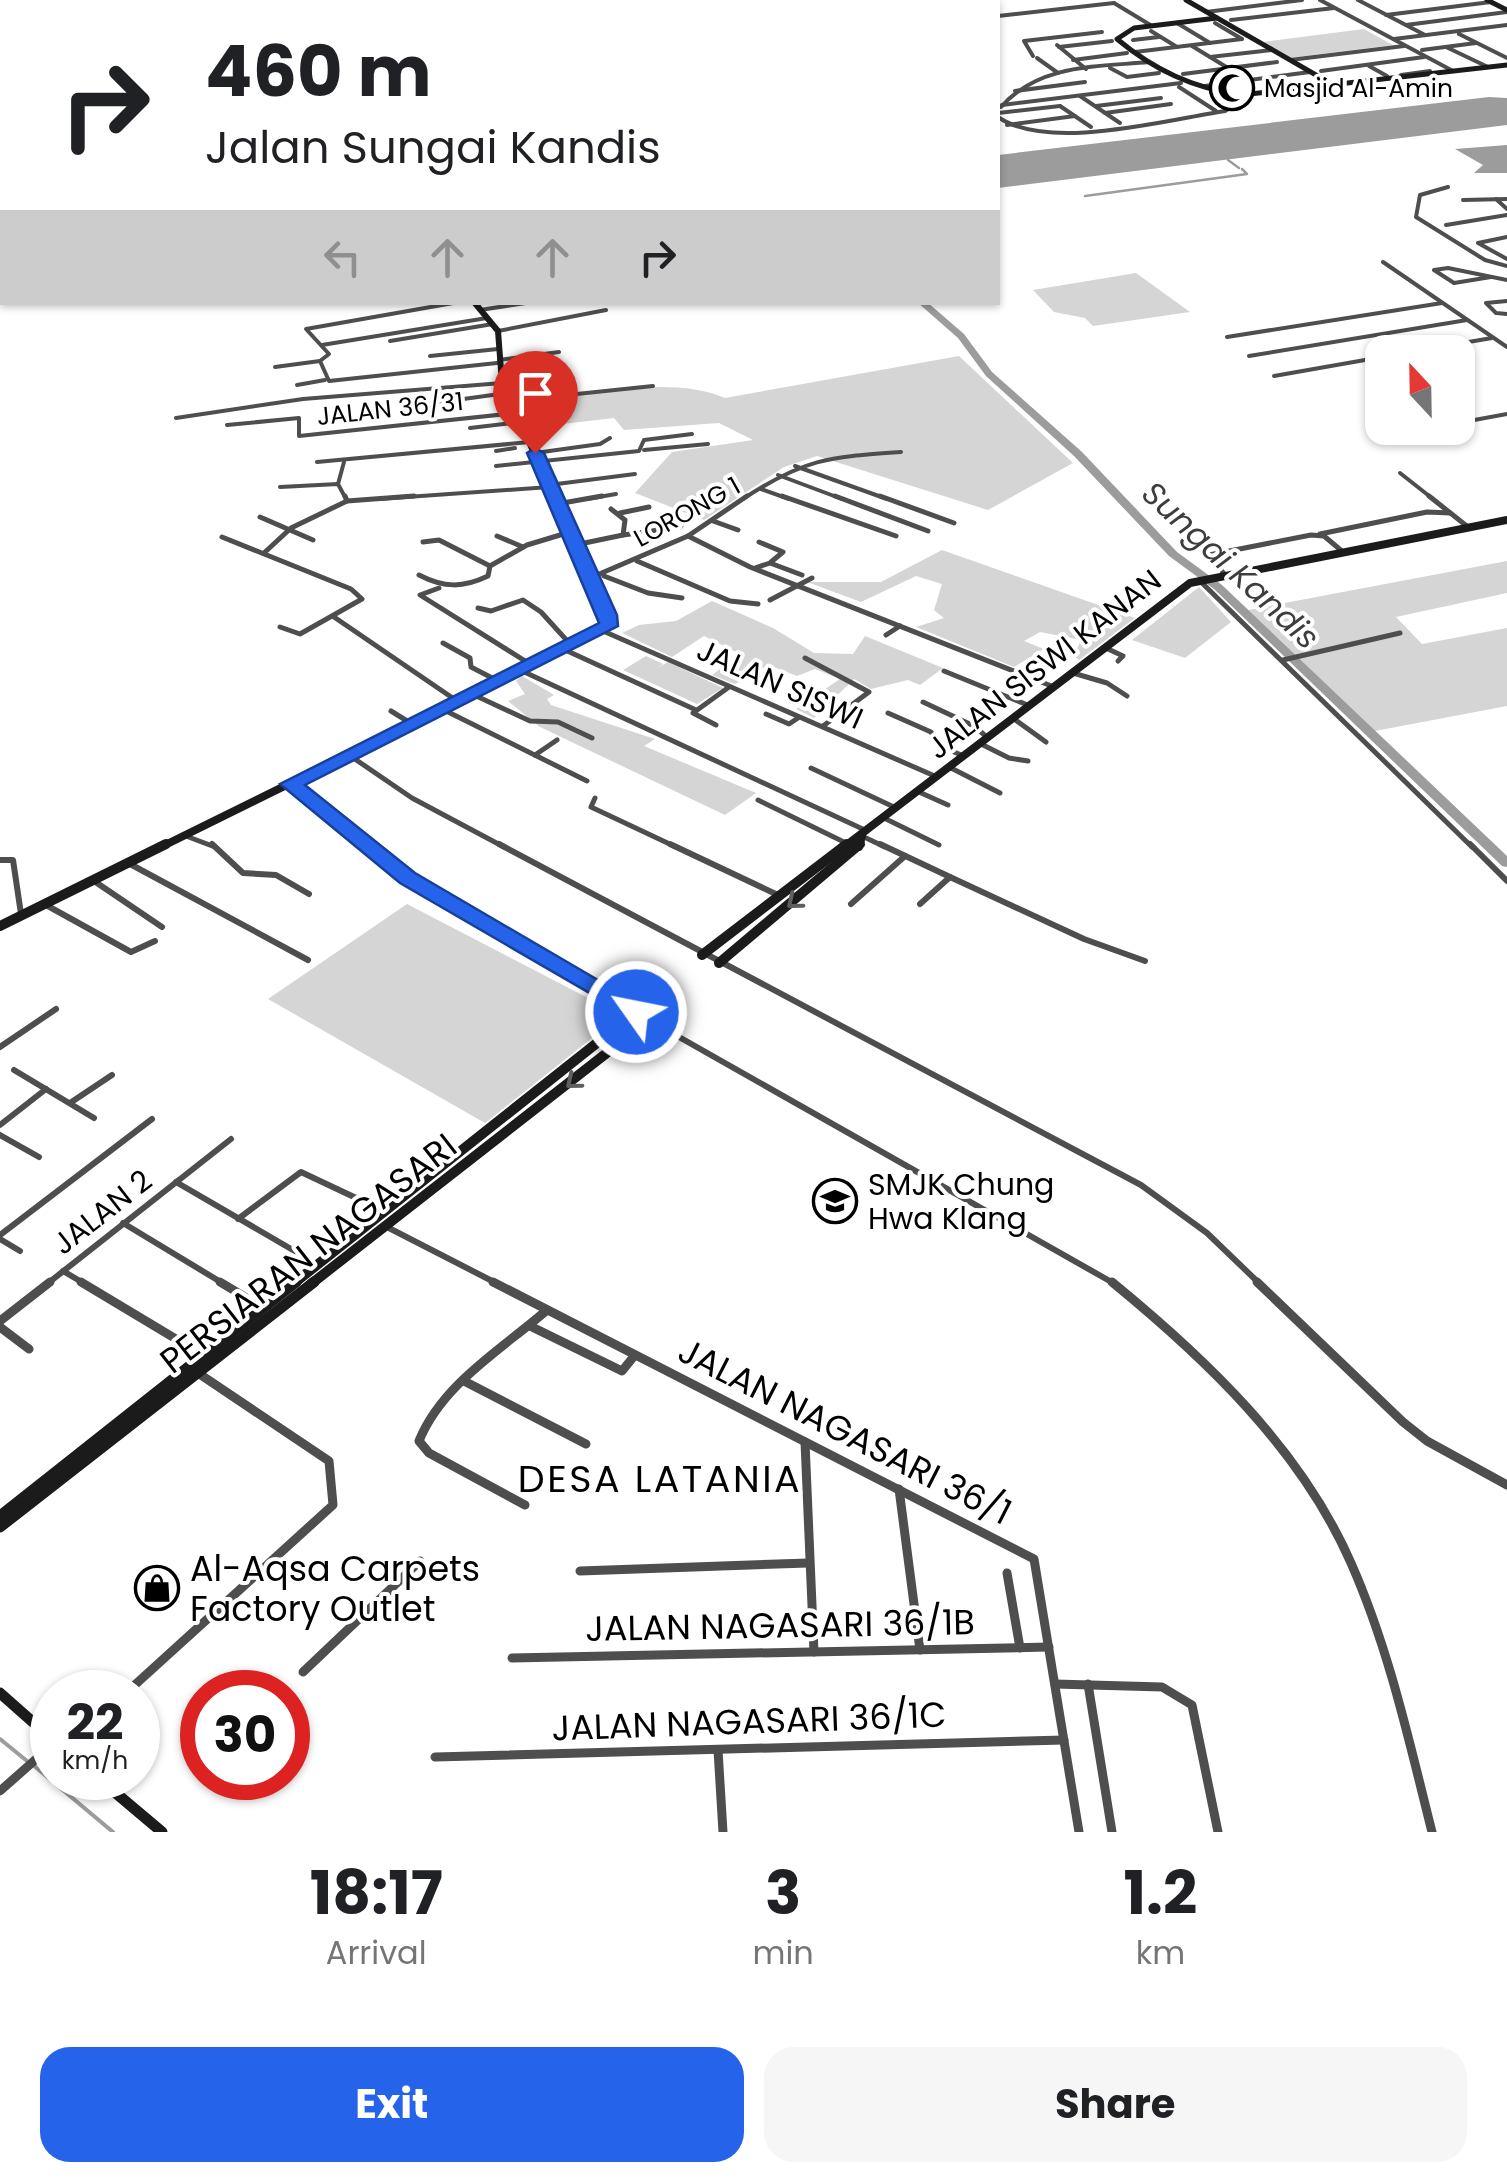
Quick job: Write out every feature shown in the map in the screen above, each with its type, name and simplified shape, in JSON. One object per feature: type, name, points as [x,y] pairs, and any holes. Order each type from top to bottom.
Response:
[{"type":"main road","name":"JALAN SISWI KANAN","points":[[1200,580],[1213,578]]},
{"type":"main road","points":[[0,1693],[30,1721]]},
{"type":"street","points":[[1068,0],[1078,7]]},
{"type":"street","points":[[1136,52],[1242,39],[1189,0]]},
{"type":"street","points":[[1206,12],[1302,0]]},
{"type":"street","points":[[1320,0],[1454,72]]},
{"type":"street","points":[[1358,0],[1426,36]]},
{"type":"street","points":[[1000,16],[1112,1],[1178,48]]},
{"type":"street","points":[[1386,15],[1489,1],[1507,11]]},
{"type":"street","points":[[1231,20],[1335,8]]},
{"type":"street","points":[[1406,25],[1507,11]]},
{"type":"street","points":[[1217,112],[1118,36],[1178,23],[1216,21],[1336,85],[1430,71]]},
{"type":"street","points":[[1178,23],[1211,44]]},
{"type":"street","points":[[1394,40],[1507,25]]},
{"type":"street","points":[[1057,72],[1035,57],[1024,41],[1102,32]]},
{"type":"street","points":[[1456,32],[1507,62]]},
{"type":"street","points":[[1132,40],[1160,36]]},
{"type":"street","points":[[1051,38],[1086,68]]},
{"type":"street","points":[[1059,48],[1112,41]]},
{"type":"street","points":[[1422,50],[1477,43]]},
{"type":"street","points":[[1192,46],[1266,91],[1320,85]]},
{"type":"street","points":[[1290,60],[1406,46]]},
{"type":"street","points":[[1445,47],[1488,67]]},
{"type":"street","points":[[1210,57],[1272,50]]},
{"type":"street","points":[[1073,60],[1127,53]]},
{"type":"street","points":[[1343,54],[1388,76]]},
{"type":"street","points":[[1321,71],[1426,57]]},
{"type":"street","points":[[1000,110],[1014,91],[1036,76],[1149,62]]},
{"type":"street","points":[[1183,74],[1277,62]]},
{"type":"street","points":[[1002,105],[1180,85],[1239,96],[1454,72],[1507,62]]},
{"type":"street","points":[[1109,67],[1127,77],[1159,73]]},
{"type":"street","points":[[1205,86],[1310,72]]},
{"type":"street","points":[[1014,91],[1086,82]]},
{"type":"street","points":[[1145,87],[1188,116]]},
{"type":"street","points":[[1079,96],[1122,124]]},
{"type":"street","points":[[1004,126],[1043,134],[1188,116],[1234,107],[1239,96]]},
{"type":"street","points":[[1096,106],[1161,98]]},
{"type":"street","points":[[1051,99],[1092,128]]},
{"type":"street","points":[[1105,112],[1171,104]]},
{"type":"street","points":[[1000,114],[1060,106]]},
{"type":"street","points":[[1004,126],[1075,116]]},
{"type":"street","points":[[1000,118],[1004,126]]},
{"type":"street","points":[[1448,187],[1420,195],[1416,217],[1485,260],[1507,266]]},
{"type":"street","points":[[1446,225],[1507,212],[1496,199]]},
{"type":"street","points":[[1463,200],[1507,199]]},
{"type":"street","points":[[1507,237],[1478,243],[1507,259]]},
{"type":"street","points":[[1383,262],[1507,347]]},
{"type":"street","points":[[1491,277],[1454,283],[1434,270],[1448,268],[1507,280]]},
{"type":"street","points":[[1507,301],[1486,303],[1496,313],[1507,314]]},
{"type":"street","points":[[1227,337],[1442,302]]},
{"type":"street","points":[[275,367],[320,362],[329,354],[307,328],[441,305]]},
{"type":"street","points":[[320,345],[519,305]]},
{"type":"street","points":[[390,342],[483,313],[606,310]]},
{"type":"street","points":[[0,926],[603,631],[610,622],[502,383],[498,348],[483,313]]},
{"type":"street","points":[[1249,356],[1468,320]]},
{"type":"street","points":[[1475,341],[1494,338]]},
{"type":"street","points":[[430,356],[498,348]]},
{"type":"street","points":[[298,385],[559,352]]},
{"type":"street","points":[[1274,376],[1365,360]]},
{"type":"street","points":[[320,362],[325,380]]},
{"type":"street","points":[[176,418],[303,400],[502,383]]},
{"type":"street","points":[[427,404],[653,386]]},
{"type":"street","points":[[495,406],[499,414]]},
{"type":"street","name":"JALAN 36/31","points":[[227,425],[299,418],[298,434],[306,435],[499,414],[518,417]]},
{"type":"street","points":[[1475,420],[1507,414]]},
{"type":"street","points":[[470,428],[518,417]]},
{"type":"street","points":[[643,450],[644,440],[692,434]]},
{"type":"street","points":[[317,462],[600,444],[610,438]]},
{"type":"street","points":[[496,466],[708,444]]},
{"type":"street","points":[[496,450],[532,447]]},
{"type":"street","name":"LORONG 1","points":[[590,578],[603,576],[688,536],[794,466],[825,456],[901,452]]},
{"type":"street","points":[[345,460],[338,484],[347,501]]},
{"type":"street","points":[[794,466],[954,523]]},
{"type":"street","points":[[1400,473],[1469,528]]},
{"type":"street","points":[[262,551],[289,530],[347,501],[549,486],[635,474]]},
{"type":"street","points":[[777,475],[928,531]]},
{"type":"street","points":[[280,487],[338,484]]},
{"type":"street","points":[[761,489],[896,536]]},
{"type":"street","points":[[557,504],[616,494]]},
{"type":"street","points":[[612,509],[620,512],[649,507]]},
{"type":"street","points":[[620,512],[625,520],[623,535]]},
{"type":"street","points":[[1225,576],[1208,555],[1427,512],[1450,513]]},
{"type":"street","points":[[260,517],[314,540]]},
{"type":"street","points":[[575,545],[680,527],[686,518]]},
{"type":"street","name":"JALAN SISWI KANAN","points":[[1213,578],[1507,520]]},
{"type":"street","points":[[712,521],[738,530]]},
{"type":"street","points":[[532,664],[460,624],[420,595],[478,581],[488,576],[490,566],[524,547],[570,532]]},
{"type":"street","points":[[1319,535],[1343,552]]},
{"type":"street","points":[[497,536],[524,547]]},
{"type":"street","points":[[688,536],[754,568],[1054,686]]},
{"type":"street","points":[[222,537],[362,597],[356,605],[296,634],[280,627]]},
{"type":"street","points":[[423,542],[438,540],[490,566]]},
{"type":"street","points":[[754,568],[770,563],[783,552],[759,542]]},
{"type":"street","points":[[635,561],[730,601],[758,604]]},
{"type":"street","points":[[770,563],[802,576]]},
{"type":"street","points":[[419,575],[441,588]]},
{"type":"street","points":[[603,576],[648,593],[682,598]]},
{"type":"street","points":[[770,600],[812,578]]},
{"type":"street","points":[[1200,580],[1507,880]]},
{"type":"street","name":"JALAN SISWI KANAN","points":[[702,955],[846,843],[886,819],[1054,686],[1200,580]]},
{"type":"street","points":[[478,608],[491,611],[523,600],[541,612],[567,648],[696,710]]},
{"type":"street","points":[[334,617],[457,702]]},
{"type":"street","points":[[886,635],[900,626]]},
{"type":"street","name":"JALAN SISWI","points":[[603,631],[938,777]]},
{"type":"street","points":[[1284,660],[1400,633]]},
{"type":"street","points":[[444,642],[470,658],[471,666],[498,681]]},
{"type":"street","points":[[1106,648],[1124,656],[1118,661]]},
{"type":"street","points":[[804,658],[869,692],[822,727]]},
{"type":"street","points":[[520,670],[905,856],[1145,962]]},
{"type":"street","points":[[944,671],[1030,706]]},
{"type":"street","points":[[1072,673],[1107,682],[1127,696]]},
{"type":"street","points":[[716,725],[694,715],[730,686]]},
{"type":"street","points":[[472,694],[530,721],[558,722],[592,738]]},
{"type":"street","points":[[923,702],[974,726],[1004,756],[1028,762]]},
{"type":"street","points":[[442,710],[587,781]]},
{"type":"street","points":[[391,711],[412,724]]},
{"type":"street","points":[[766,714],[789,724],[799,717]]},
{"type":"street","points":[[888,714],[931,732],[939,746],[966,756]]},
{"type":"street","points":[[1014,719],[1046,742]]},
{"type":"street","points":[[534,755],[557,740]]},
{"type":"street","points":[[348,755],[412,798],[702,955],[1054,1136],[1165,1200],[1242,1266],[1426,1441],[1507,1485]]},
{"type":"street","points":[[811,768],[898,809]]},
{"type":"street","points":[[952,768],[1000,792]]},
{"type":"street","points":[[291,784],[408,878],[649,1020],[1087,1266],[1204,1357],[1273,1436],[1327,1517],[1363,1589],[1390,1665],[1432,1832]]},
{"type":"street","points":[[919,792],[948,804]]},
{"type":"street","points":[[595,798],[591,806],[778,895]]},
{"type":"street","points":[[758,800],[846,843]]},
{"type":"street","points":[[886,819],[939,845]]},
{"type":"street","name":"JALAN SISWI KANAN","points":[[719,962],[858,850],[865,834]]},
{"type":"street","points":[[185,836],[199,836],[220,848],[243,873],[276,875],[310,894]]},
{"type":"street","points":[[851,904],[905,856]]},
{"type":"street","points":[[2,860],[13,860],[21,916]]},
{"type":"street","points":[[129,863],[308,960]]},
{"type":"street","points":[[920,904],[950,877]]},
{"type":"street","points":[[93,880],[162,927]]},
{"type":"street","points":[[45,904],[130,952],[156,941]]},
{"type":"street","points":[[721,940],[720,952],[736,949]]},
{"type":"street","points":[[0,1048],[56,1009]]},
{"type":"street","name":"PERSIARAN NAGASARI","points":[[0,1527],[636,1012]]},
{"type":"street","name":"PERSIARAN NAGASARI","points":[[0,1516],[385,1226],[649,1020]]},
{"type":"street","points":[[618,1026],[632,1023],[634,1032]]},
{"type":"street","points":[[14,1070],[94,1118]]},
{"type":"street","points":[[70,1103],[112,1075]]},
{"type":"street","points":[[0,1125],[46,1089]]},
{"type":"street","points":[[20,1252],[0,1237],[152,1119]]},
{"type":"street","points":[[0,1135],[39,1157]]},
{"type":"street","name":"JALAN 2","points":[[0,1324],[231,1139]]},
{"type":"street","points":[[238,1219],[301,1172],[371,1205]]},
{"type":"street","points":[[176,1182],[298,1252]]},
{"type":"street","points":[[123,1223],[246,1296]]},
{"type":"street","name":"JALAN NAGASARI 36/1","points":[[385,1226],[1034,1558],[1078,1832]]},
{"type":"street","points":[[64,1271],[182,1342]]},
{"type":"street","points":[[525,1505],[429,1454],[418,1441],[421,1428],[464,1381],[547,1310]]},
{"type":"street","points":[[0,1324],[29,1349]]},
{"type":"street","points":[[530,1326],[622,1371],[635,1355]]},
{"type":"street","points":[[150,1670],[333,1504],[329,1462],[192,1369]]},
{"type":"street","points":[[464,1381],[586,1444]]},
{"type":"street","points":[[805,1442],[814,1652]]},
{"type":"street","points":[[898,1490],[920,1650]]},
{"type":"street","points":[[305,1670],[420,1560]]},
{"type":"street","points":[[580,1571],[808,1564]]},
{"type":"street","points":[[1007,1573],[1020,1648]]},
{"type":"street","name":"JALAN NAGASARI 36/1B","points":[[512,1658],[1049,1647]]},
{"type":"street","points":[[1055,1684],[1162,1688],[1192,1705],[1218,1832]]},
{"type":"street","points":[[1088,1684],[1112,1832]]},
{"type":"street","name":"JALAN NAGASARI 36/1C","points":[[435,1757],[1064,1740]]},
{"type":"street","points":[[718,1750],[723,1832]]},
{"type":"street","points":[[0,1790],[30,1765]]},
{"type":"street","points":[[124,1800],[162,1832]]},
{"type":"shaded area","points":[[1364,29],[1393,45],[1290,58],[1263,42]]},
{"type":"shaded area","points":[[1507,98],[1507,125],[1000,188],[1000,155]]},
{"type":"shaded area","points":[[1507,145],[1507,173],[1474,173],[1483,165],[1455,149]]},
{"type":"shaded area","points":[[1136,273],[1190,312],[1093,326],[1085,318],[1054,312],[1033,290]]},
{"type":"shaded area","points":[[959,356],[1073,463],[988,510],[817,456],[784,467],[704,520],[635,493],[672,452],[753,440],[719,423],[624,430],[614,418],[537,427],[521,402],[652,387],[703,391],[725,398]]},
{"type":"shaded area","points":[[942,550],[1135,618],[1079,660],[1074,656],[1081,640],[1040,632],[1024,641],[1044,649],[1014,667],[916,627],[944,618],[934,610],[942,584],[916,576],[861,602],[807,582],[881,582]]},
{"type":"shaded area","points":[[1507,561],[1507,593],[1396,617],[1422,644],[1507,628],[1507,706],[1375,731],[1248,610]]},
{"type":"shaded area","points":[[1199,587],[1231,622],[1185,658],[1132,640]]},
{"type":"shaded area","points":[[712,601],[773,628],[814,653],[853,654],[865,636],[943,668],[920,685],[908,680],[871,689],[854,679],[814,718],[796,709],[840,679],[815,669],[797,676],[768,665],[735,684],[712,675],[740,654],[704,636],[672,657],[622,633],[639,625],[676,621]]},
{"type":"shaded area","points":[[646,656],[663,664],[657,668],[668,662],[723,688],[697,704],[623,670]]},
{"type":"shaded area","points":[[522,676],[554,695],[547,699],[551,705],[655,739],[644,746],[756,793],[725,815],[540,727],[508,701],[525,694],[516,681]]},
{"type":"shaded area","points":[[407,904],[621,1015],[485,1123],[268,999]]},
{"type":"waterway","points":[[1228,160],[1239,168]]},
{"type":"waterway","points":[[1085,196],[1247,174],[1242,169]]},
{"type":"waterway","name":"Sungai Kandis","points":[[925,305],[961,336],[989,374],[1078,454],[1173,554],[1218,587],[1507,863]]},
{"type":"waterway","points":[[0,1739],[27,1761]]},
{"type":"waterway","points":[[75,1800],[113,1832]]},
{"type":"place","name":"Masjid Al-Amin","points":[[1232,88]]},
{"type":"place","name":"SMJK Chung Hwa Klang","points":[[835,1201]]},
{"type":"place","name":"Al-Aqsa Carpets Factory Outlet","points":[[157,1588]]},
{"type":"district","name":"DESA LATANIA","points":[[660,1478]]},
{"type":"route","points":[[535,453],[608,615],[609,626],[291,784],[392,868],[636,1012]]}]
